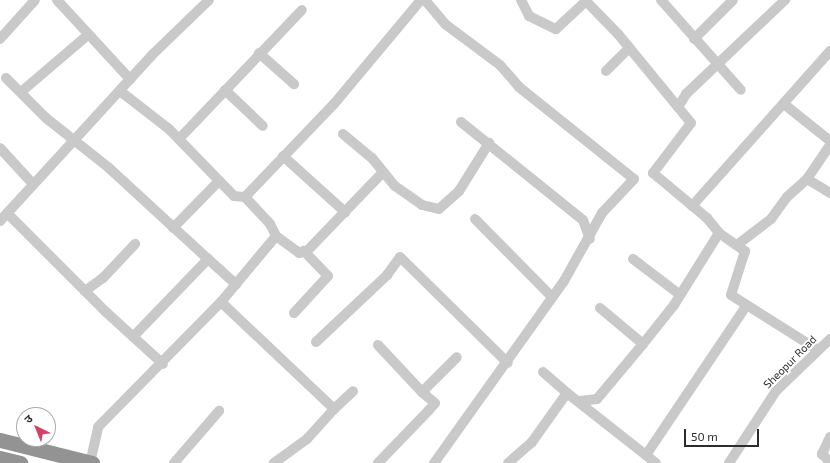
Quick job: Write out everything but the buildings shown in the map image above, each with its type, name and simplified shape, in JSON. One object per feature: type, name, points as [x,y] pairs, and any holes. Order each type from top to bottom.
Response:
[{"type":"highway","points":[[0,440],[91,463]]},
{"type":"highway","points":[[0,458],[20,463]]},
{"type":"street","points":[[0,39],[35,0]]},
{"type":"street","points":[[58,0],[130,79]]},
{"type":"street","points":[[0,221],[33,184],[74,142],[130,79],[209,0]]},
{"type":"street","points":[[245,197],[334,104],[421,0]]},
{"type":"street","points":[[425,0],[445,24],[500,65],[519,87],[634,179],[602,213],[590,239],[508,363],[434,463]]},
{"type":"street","points":[[521,0],[529,16],[556,29],[586,1],[628,48],[691,123],[653,173],[692,206],[719,233],[745,251],[731,295],[746,306],[818,350]]},
{"type":"street","points":[[694,39],[733,0]]},
{"type":"street","points":[[678,108],[686,94],[785,0]]},
{"type":"street","points":[[665,2],[694,39],[741,90]]},
{"type":"street","points":[[179,139],[259,53],[302,10]]},
{"type":"street","points":[[21,92],[89,34]]},
{"type":"street","points":[[606,71],[628,48]]},
{"type":"street","points":[[692,206],[830,51]]},
{"type":"street","points":[[259,53],[294,84]]},
{"type":"street","points":[[6,78],[74,142],[110,168],[173,228],[236,284]]},
{"type":"street","points":[[224,90],[263,126]]},
{"type":"street","points":[[120,91],[179,139],[234,196],[245,197],[270,224],[276,236],[299,253],[304,252],[383,172]]},
{"type":"street","points":[[784,104],[830,141]]},
{"type":"street","points":[[461,122],[489,143],[523,176],[583,220],[590,239]]},
{"type":"street","points":[[343,134],[383,172],[395,186],[422,205],[439,209],[459,191],[489,143]]},
{"type":"street","points":[[737,245],[771,219],[786,197],[807,179],[830,145]]},
{"type":"street","points":[[0,148],[33,184]]},
{"type":"street","points":[[283,156],[345,212]]},
{"type":"street","points":[[807,179],[830,193]]},
{"type":"street","points":[[173,228],[219,181]]},
{"type":"street","points":[[7,213],[85,291],[163,364]]},
{"type":"street","points":[[476,219],[552,297]]},
{"type":"street","points":[[580,401],[596,399],[643,344],[680,294],[719,233]]},
{"type":"street","points":[[91,463],[98,427],[122,399],[163,364],[221,302],[276,236]]},
{"type":"street","points":[[85,291],[103,278],[135,244]]},
{"type":"street","points":[[294,313],[328,276],[304,252]]},
{"type":"street","points":[[316,342],[387,275],[400,257],[508,363]]},
{"type":"street","points":[[133,337],[208,259]]},
{"type":"street","points":[[633,259],[680,294]]},
{"type":"street","points":[[221,302],[334,409]]},
{"type":"street","points":[[646,454],[746,306]]},
{"type":"street","points":[[600,308],[643,344]]},
{"type":"street","name":"Sheopur Road","points":[[729,463],[776,391],[830,339]]},
{"type":"street","points":[[378,345],[434,403],[378,463]]},
{"type":"street","points":[[422,392],[457,356]]},
{"type":"street","points":[[544,372],[567,393],[580,401],[656,463]]},
{"type":"street","points":[[274,463],[306,439],[353,391]]},
{"type":"street","points":[[508,463],[532,442],[567,393]]},
{"type":"street","points":[[174,463],[220,411]]},
{"type":"street","points":[[830,437],[822,454],[830,462]]}]
